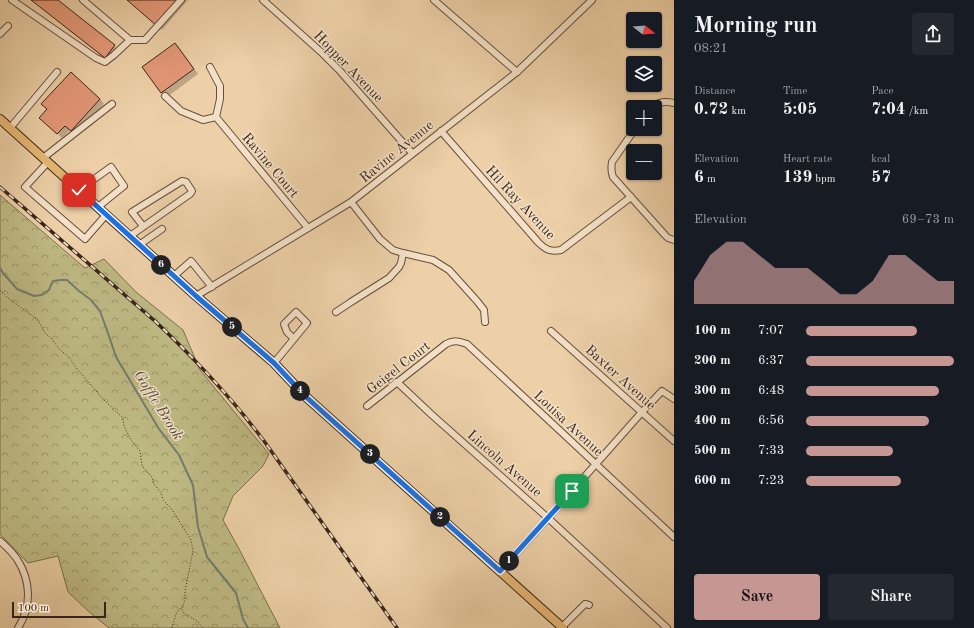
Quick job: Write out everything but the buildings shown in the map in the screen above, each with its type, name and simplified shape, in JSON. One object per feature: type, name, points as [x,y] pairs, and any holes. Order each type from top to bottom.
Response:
[{"type":"main road","points":[[0,119],[196,296],[274,363],[305,396],[563,628]]},
{"type":"street","points":[[12,0],[96,58],[105,62],[130,40]]},
{"type":"street","points":[[83,0],[130,40],[146,40],[181,0]]},
{"type":"street","name":"Hopper Avenue","points":[[263,0],[340,70],[412,153]]},
{"type":"street","points":[[434,0],[516,72]]},
{"type":"street","points":[[582,0],[587,6]]},
{"type":"street","name":"Ravine Avenue","points":[[196,296],[351,202],[516,72],[592,0]]},
{"type":"street","points":[[0,34],[8,26]]},
{"type":"street","points":[[164,96],[181,111],[203,120],[216,117],[220,99],[220,86],[210,67]]},
{"type":"street","points":[[10,128],[57,72]]},
{"type":"street","points":[[662,103],[674,103]]},
{"type":"street","points":[[106,215],[84,239],[25,187],[45,160],[112,104]]},
{"type":"street","name":"Ravine Court","points":[[216,117],[308,228]]},
{"type":"street","name":"Hil Ray Avenue","points":[[441,131],[543,248],[549,251],[561,250],[565,248],[631,197]]},
{"type":"street","points":[[630,136],[612,162],[611,173],[665,235],[674,240]]},
{"type":"street","points":[[79,190],[111,167],[124,186],[98,207]]},
{"type":"street","points":[[130,236],[190,194],[192,191],[186,182],[182,181],[132,212],[144,226]]},
{"type":"street","points":[[351,202],[386,245],[403,253],[433,260],[449,270],[484,310],[485,322]]},
{"type":"street","points":[[139,245],[162,229]]},
{"type":"street","points":[[336,312],[389,278],[399,268],[403,253]]},
{"type":"street","points":[[174,276],[191,261],[212,287]]},
{"type":"street","name":"Baxter Avenue","points":[[552,331],[674,441]]},
{"type":"street","points":[[274,363],[294,339]]},
{"type":"street","name":"Louisa Avenue","points":[[443,346],[456,341],[467,344],[674,537]]},
{"type":"street","name":"Geigel Court","points":[[367,406],[443,346]]},
{"type":"street","name":"Lincoln Avenue","points":[[397,382],[667,628]]},
{"type":"street","points":[[500,571],[662,391],[674,399]]},
{"type":"street","points":[[0,540],[17,559],[26,579],[28,591],[27,609],[18,628]]},
{"type":"street","points":[[563,628],[584,604],[589,605]]},
{"type":"path","points":[[0,290],[8,298],[38,320],[45,334],[51,338],[60,350],[69,356],[77,369],[100,395],[124,418],[124,426],[130,440],[140,451],[142,466],[152,477],[154,484],[161,493],[163,500],[171,508],[191,540],[193,551],[182,610],[184,613],[197,621],[203,628]]},
{"type":"path","points":[[172,628],[176,614],[184,604]]},
{"type":"green space","points":[[0,195],[85,268],[104,259],[136,292],[183,330],[200,370],[269,454],[263,466],[233,496],[223,520],[280,628],[109,628],[68,592],[58,556],[28,563],[0,534]]},
{"type":"waterway","name":"Goffle Brook","points":[[0,268],[17,289],[34,296],[42,295],[49,290],[53,281],[67,280],[91,300],[100,311],[116,357],[159,429],[179,455],[193,485],[198,527],[207,557],[236,593],[243,619],[248,628]]},
{"type":"railway","points":[[0,187],[156,322],[213,379],[264,441],[397,628]]},
{"type":"route","points":[[79,190],[196,296],[274,363],[305,396],[500,571],[572,491]]}]
